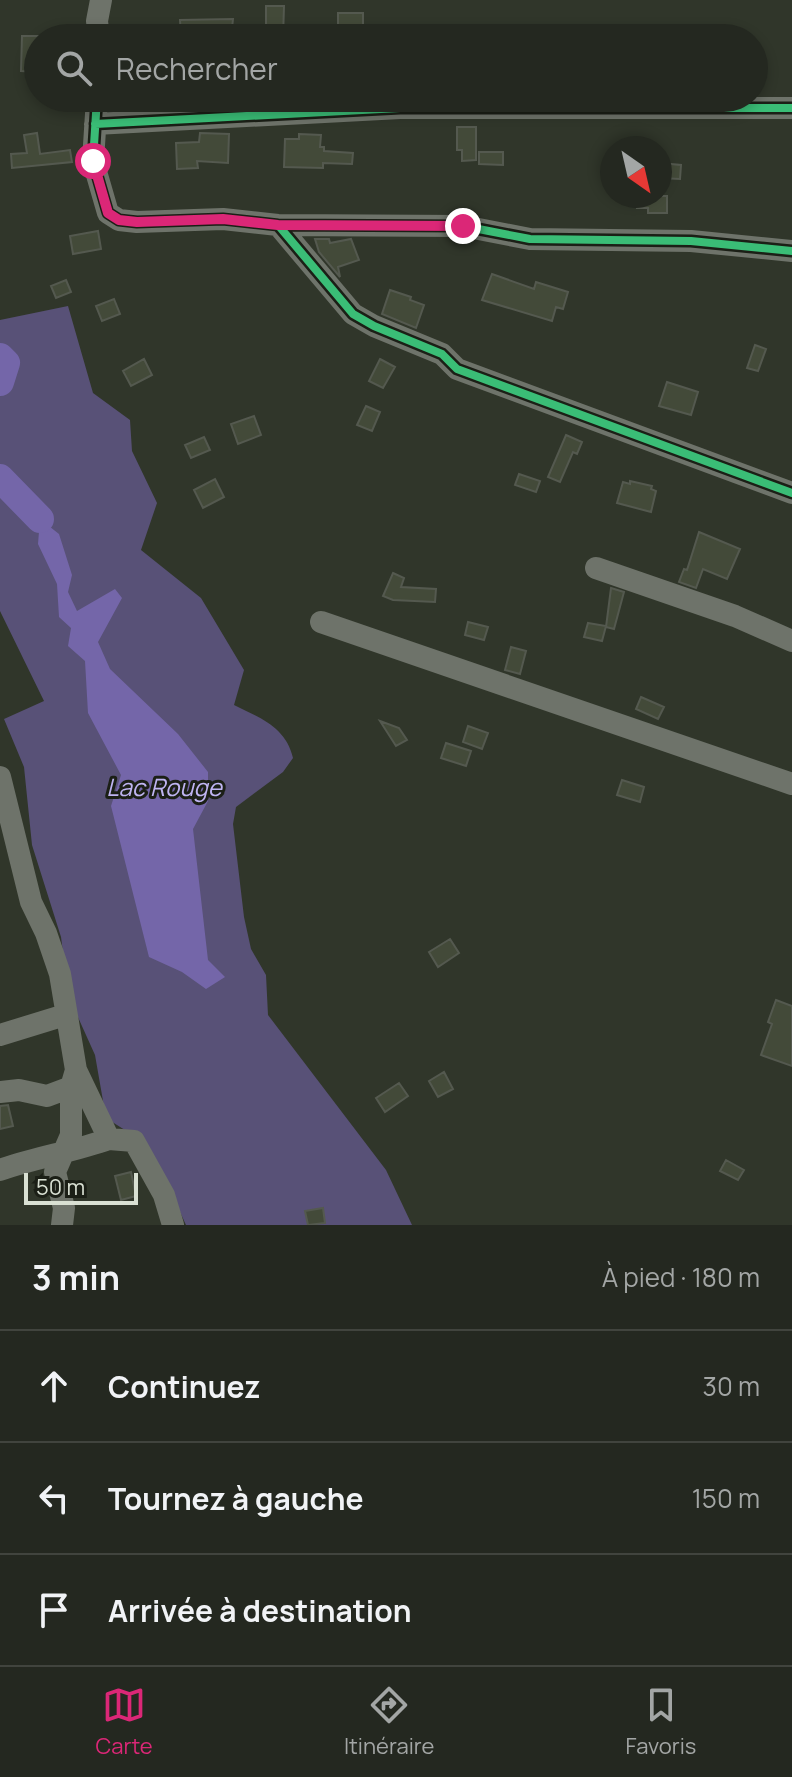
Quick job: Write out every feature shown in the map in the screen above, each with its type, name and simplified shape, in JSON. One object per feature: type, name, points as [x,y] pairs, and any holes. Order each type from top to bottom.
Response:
[{"type":"street","points":[[97,24],[101,0]]},
{"type":"street","points":[[768,108],[792,108]]},
{"type":"street","points":[[96,112],[93,161],[108,213],[119,220],[223,219],[278,225],[463,226],[530,239],[691,241],[792,251]]},
{"type":"street","points":[[95,124],[324,112]]},
{"type":"street","points":[[278,225],[353,314],[374,326],[442,354],[457,369],[792,493]]},
{"type":"street","points":[[596,568],[735,616],[792,641]]},
{"type":"street","points":[[321,622],[792,784]]},
{"type":"street","points":[[0,777],[31,902],[60,974],[74,1079],[71,1135],[55,1172],[64,1208],[62,1225]]},
{"type":"street","points":[[0,1035],[65,1015]]},
{"type":"street","points":[[0,1092],[19,1090],[47,1096],[74,1079]]},
{"type":"street","points":[[74,1079],[109,1139]]},
{"type":"street","points":[[0,1170],[34,1157],[109,1139],[134,1141],[164,1195],[173,1225]]},
{"type":"shaded area","points":[[68,306],[93,393],[130,420],[132,451],[157,503],[141,550],[201,598],[244,670],[234,705],[271,725],[290,747],[293,758],[283,772],[236,807],[233,824],[244,917],[251,949],[266,975],[268,1015],[386,1170],[412,1225],[186,1225],[175,1201],[128,1132],[106,1118],[95,1055],[67,983],[61,937],[32,845],[24,767],[4,719],[44,701],[0,611],[0,320]]},
{"type":"water","name":"Lac Rouge","points":[[40,519],[59,534],[72,575],[68,592],[77,611],[115,589],[122,598],[98,642],[110,669],[178,734],[208,772],[208,801],[193,829],[208,960],[225,977],[206,989],[182,972],[149,957],[111,806],[121,775],[88,713],[85,661],[68,646],[71,628],[59,617],[57,584],[38,544]]},
{"type":"building","points":[[266,6],[284,6],[283,24],[266,24]]},
{"type":"building","points":[[338,13],[363,13],[363,24],[338,24]]},
{"type":"building","points":[[233,19],[232,24],[180,24],[180,20]]},
{"type":"building","points":[[22,36],[24,36],[24,71],[21,71]]},
{"type":"building","points":[[457,127],[476,127],[476,160],[462,161],[462,150],[457,150]]},
{"type":"building","points":[[37,133],[40,154],[70,150],[72,162],[12,168],[11,154],[27,153],[24,135]]},
{"type":"building","points":[[200,133],[229,134],[228,163],[197,161],[198,168],[177,169],[176,143],[199,142]]},
{"type":"building","points":[[299,134],[321,135],[320,147],[324,147],[324,151],[353,153],[352,164],[323,163],[323,168],[284,167],[285,139],[299,139]]},
{"type":"building","points":[[479,152],[503,152],[503,165],[479,164]]},
{"type":"building","points":[[672,164],[681,165],[680,179],[672,179]]},
{"type":"building","points":[[648,208],[667,208],[667,213],[648,213]]},
{"type":"building","points":[[98,231],[101,249],[73,254],[70,236]]},
{"type":"building","points":[[315,239],[329,239],[330,243],[351,239],[359,260],[338,267],[340,277],[319,252]]},
{"type":"building","points":[[492,274],[534,289],[536,282],[568,292],[563,309],[556,307],[552,321],[482,300]]},
{"type":"building","points":[[66,280],[71,292],[56,298],[51,286]]},
{"type":"building","points":[[390,290],[424,305],[416,328],[382,314]]},
{"type":"building","points":[[114,299],[120,314],[102,321],[96,306]]},
{"type":"building","points":[[755,345],[766,349],[758,371],[747,368]]},
{"type":"building","points":[[144,359],[152,375],[131,386],[123,371]]},
{"type":"building","points":[[380,359],[395,367],[383,388],[369,381]]},
{"type":"building","points":[[667,382],[698,392],[691,415],[659,406]]},
{"type":"building","points":[[366,406],[380,412],[372,431],[357,425]]},
{"type":"building","points":[[254,416],[261,435],[238,444],[231,424]]},
{"type":"building","points":[[566,435],[582,442],[577,454],[573,452],[560,482],[548,477]]},
{"type":"building","points":[[204,437],[210,450],[191,458],[185,445]]},
{"type":"building","points":[[519,474],[540,481],[536,492],[515,485]]},
{"type":"building","points":[[215,479],[224,497],[203,508],[194,490]]},
{"type":"building","points":[[630,481],[652,486],[651,489],[656,491],[651,512],[617,503],[623,482],[630,484]]},
{"type":"building","points":[[699,532],[740,549],[727,579],[703,569],[696,588],[679,582],[684,569],[687,570]]},
{"type":"building","points":[[393,573],[404,578],[401,587],[436,589],[435,602],[393,600],[383,596]]},
{"type":"building","points":[[611,588],[624,592],[614,629],[606,627]]},
{"type":"building","points":[[468,622],[488,627],[484,640],[465,635]]},
{"type":"building","points":[[588,623],[606,626],[602,641],[584,637]]},
{"type":"building","points":[[511,647],[526,651],[520,674],[505,670]]},
{"type":"building","points":[[641,697],[664,707],[658,719],[636,709]]},
{"type":"building","points":[[380,721],[399,728],[407,740],[396,746]]},
{"type":"building","points":[[468,726],[488,733],[482,749],[463,742]]},
{"type":"building","points":[[446,743],[471,751],[466,766],[441,758]]},
{"type":"building","points":[[622,780],[644,787],[640,802],[617,795]]},
{"type":"building","points":[[450,939],[459,953],[438,967],[429,952]]},
{"type":"building","points":[[776,1000],[792,1006],[792,1066],[761,1055],[772,1024],[768,1022]]},
{"type":"building","points":[[444,1072],[453,1089],[438,1097],[429,1081]]},
{"type":"building","points":[[399,1083],[408,1096],[385,1112],[376,1098]]},
{"type":"building","points":[[8,1105],[13,1126],[0,1129],[0,1106]]},
{"type":"building","points":[[726,1160],[744,1170],[738,1180],[720,1171]]},
{"type":"building","points":[[131,1172],[136,1196],[121,1200],[115,1176]]},
{"type":"building","points":[[323,1208],[325,1223],[308,1225],[305,1211]]},
{"type":"waterway","points":[[0,357],[6,363],[0,382]]},
{"type":"waterway","points":[[0,478],[40,519]]},
{"type":"cycle path","points":[[768,108],[792,108]]},
{"type":"cycle path","points":[[96,112],[93,161],[108,213],[119,220],[223,219],[278,225],[463,226],[530,239],[691,241],[792,251]]},
{"type":"cycle path","points":[[95,124],[324,112]]},
{"type":"cycle path","points":[[278,225],[353,314],[374,326],[442,354],[457,369],[792,493]]},
{"type":"route","points":[[93,161],[108,213],[119,220],[223,219],[278,225],[463,226]]}]
